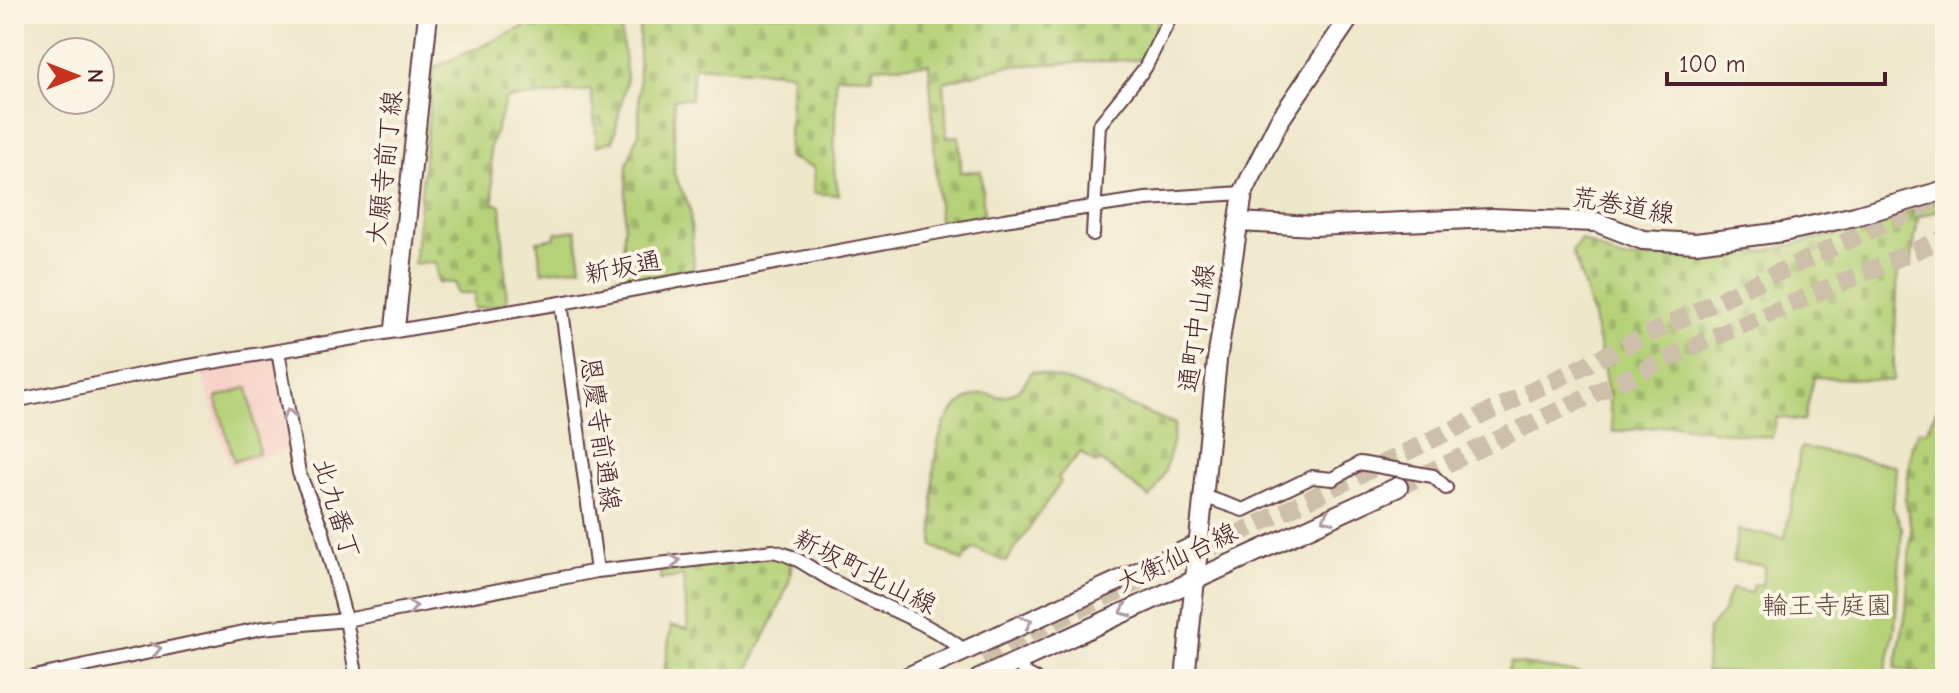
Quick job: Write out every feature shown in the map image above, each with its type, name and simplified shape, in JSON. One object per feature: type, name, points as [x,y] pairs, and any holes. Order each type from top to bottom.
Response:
[{"type":"street","name":"大願寺前丁線","points":[[395,328],[428,14]]},
{"type":"street","points":[[1093,234],[1099,125],[1145,68],[1172,14]]},
{"type":"street","name":"通町中山線","points":[[1185,679],[1217,360],[1243,193],[1279,121],[1324,61],[1352,14]]},
{"type":"street","name":"荒巻道線","points":[[1239,222],[1315,226],[1492,218],[1596,222],[1643,240],[1696,243],[1797,229],[1945,190]]},
{"type":"street","name":"新坂通","points":[[14,401],[395,328],[561,303],[1004,220],[1146,199],[1243,193]]},
{"type":"street","name":"恩慶寺前通線","points":[[561,303],[597,571]]},
{"type":"street","name":"北九番丁","points":[[278,351],[299,473],[322,529],[346,620],[357,679]]},
{"type":"street","points":[[1203,496],[1243,510],[1312,477],[1333,479],[1360,463],[1433,476],[1446,488]]},
{"type":"street","name":"大衡仙台線","points":[[979,679],[1398,487]]},
{"type":"street","points":[[932,679],[973,654],[1199,544]]},
{"type":"street","name":"新坂町北山線","points":[[25,679],[262,628],[346,620],[597,571],[773,551],[791,555],[829,579],[942,634],[973,654]]},
{"type":"street","points":[[903,679],[973,654]]},
{"type":"street","points":[[1017,661],[1025,673],[1036,679]]},
{"type":"shaded area","points":[[275,356],[290,449],[230,467],[201,371]]},
{"type":"green space","points":[[619,14],[627,78],[613,141],[597,146],[591,90],[506,99],[490,148],[494,204],[501,205],[507,303],[474,309],[474,293],[457,293],[455,283],[438,282],[436,262],[414,264],[433,68],[537,21]]},
{"type":"green space","points":[[654,14],[1159,14],[1147,59],[1006,66],[944,82],[947,137],[959,136],[961,172],[981,171],[984,215],[939,221],[929,64],[873,67],[873,77],[836,76],[834,169],[839,195],[813,193],[814,168],[788,157],[792,73],[694,66],[691,99],[674,99],[674,174],[690,208],[694,269],[622,283],[627,164],[639,132],[639,30],[643,17]]},
{"type":"green space","points":[[1945,198],[1945,208],[1918,217],[1911,266],[1898,266],[1893,381],[1814,377],[1804,421],[1777,417],[1772,438],[1673,425],[1613,432],[1598,340],[1572,251],[1581,239],[1620,259],[1762,252],[1872,226]]},
{"type":"green space","points":[[576,230],[581,267],[542,272],[537,241],[555,238],[555,233]]},
{"type":"green space","points":[[1032,371],[1074,383],[1175,424],[1164,472],[1150,498],[1101,461],[1096,464],[1081,452],[1058,478],[1061,482],[1006,562],[974,548],[962,561],[933,546],[933,480],[940,435],[949,416],[962,402],[982,394],[1011,394]]},
{"type":"green space","points":[[248,387],[259,453],[234,461],[216,398]]},
{"type":"green space","points":[[1945,393],[1945,679],[1919,679],[1919,672],[1895,669],[1906,612],[1911,528],[1905,499],[1912,445],[1919,431],[1926,431]]},
{"type":"green space","name":"輪王寺庭園","points":[[1801,447],[1896,466],[1893,508],[1902,528],[1895,628],[1885,673],[1706,672],[1708,629],[1722,614],[1731,589],[1751,593],[1753,584],[1762,585],[1765,566],[1733,561],[1738,530],[1785,538]]},
{"type":"green space","points":[[770,556],[792,561],[789,582],[749,668],[738,679],[663,678],[671,626],[688,629],[683,576],[660,580],[660,568]]},
{"type":"green space","points":[[1510,662],[1618,679],[1506,679]]},
{"type":"tunnel","points":[[1186,559],[1738,291],[1945,196]]},
{"type":"tunnel","points":[[1398,487],[1705,341],[1945,238]]},
{"type":"tunnel","points":[[981,656],[1152,575]]}]
